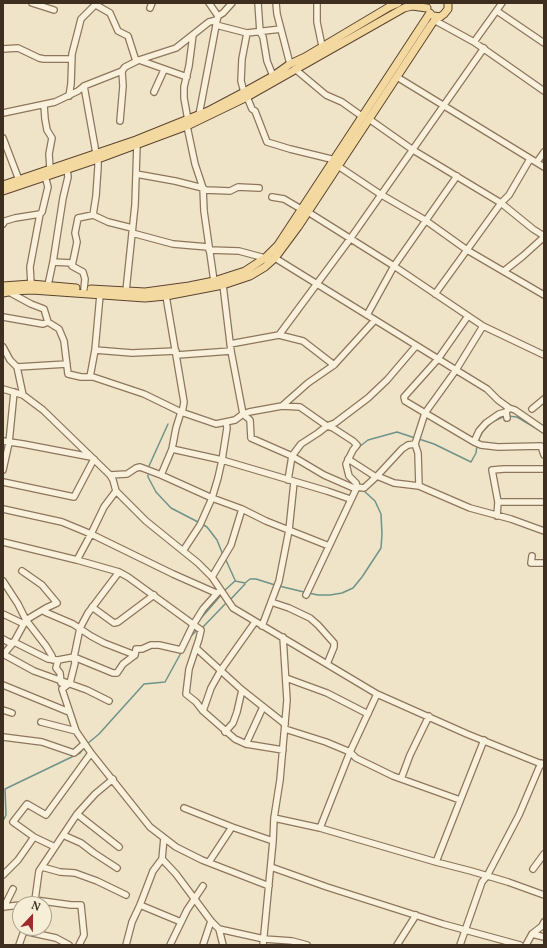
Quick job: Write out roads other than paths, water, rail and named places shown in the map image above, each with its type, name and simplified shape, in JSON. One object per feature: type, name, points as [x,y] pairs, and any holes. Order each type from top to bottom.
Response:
[{"type":"main road","points":[[3,185],[50,169],[137,144],[187,123],[246,95],[387,5],[398,3]]},
{"type":"main road","points":[[6,293],[32,290],[145,298],[166,296],[222,285],[250,276],[265,267],[275,258],[366,118],[397,77],[436,18],[442,16],[446,12],[448,9],[448,3]]},
{"type":"main road","points":[[3,191],[67,169],[136,140],[187,123],[199,115],[246,95],[273,76],[404,8],[412,6],[428,8],[436,18]]},
{"type":"main road","points":[[366,118],[428,8]]},
{"type":"main road","points":[[3,286],[31,284],[84,289],[145,292],[160,291],[214,280],[244,271],[265,258],[278,245],[305,210]]},
{"type":"street","points":[[32,3],[54,10]]},
{"type":"street","points":[[209,3],[217,20],[246,34],[281,29]]},
{"type":"street","points":[[199,115],[217,20],[232,3]]},
{"type":"street","points":[[258,3],[260,32],[263,36],[267,61],[273,76]]},
{"type":"street","points":[[276,3],[281,29],[292,67],[326,95],[342,102],[413,150],[501,203],[533,230],[544,236],[524,256],[504,271]]},
{"type":"street","points":[[317,3],[317,22],[322,46]]},
{"type":"street","points":[[474,42],[502,3]]},
{"type":"street","points":[[69,96],[71,84],[71,60],[81,19],[96,4],[110,13],[118,31],[128,36],[138,60],[187,77]]},
{"type":"street","points":[[497,11],[544,43]]},
{"type":"street","points":[[436,18],[484,48],[544,91]]},
{"type":"street","points":[[120,121],[123,86],[122,72],[125,67],[138,60],[176,48],[209,22],[217,20]]},
{"type":"street","points":[[246,34],[242,59],[241,81],[267,142],[336,163],[380,194],[425,220],[467,250],[544,295]]},
{"type":"street","points":[[193,35],[187,77],[184,87],[184,98],[195,164],[203,188],[204,211],[214,280]]},
{"type":"street","points":[[3,49],[18,48],[39,58],[71,60]]},
{"type":"street","points":[[279,335],[318,284],[484,48]]},
{"type":"street","points":[[154,92],[164,70]]},
{"type":"street","points":[[3,113],[44,104],[69,96],[84,86],[122,72]]},
{"type":"street","points":[[397,77],[544,167]]},
{"type":"street","points":[[84,86],[98,167],[94,215]]},
{"type":"street","points":[[44,104],[47,130],[52,138],[49,154],[50,169]]},
{"type":"street","points":[[3,138],[19,180]]},
{"type":"street","points":[[126,291],[129,245],[132,231],[137,144]]},
{"type":"street","points":[[537,162],[544,152]]},
{"type":"street","points":[[435,294],[501,203],[509,195],[530,159]]},
{"type":"street","points":[[48,285],[68,177],[67,169]]},
{"type":"street","points":[[136,174],[175,180],[206,190],[230,191],[238,187],[259,188]]},
{"type":"street","points":[[31,284],[30,267],[40,214],[42,212],[48,187],[45,176]]},
{"type":"street","points":[[367,315],[394,266],[457,176]]},
{"type":"street","points":[[272,197],[284,199],[305,210],[394,266],[483,326],[544,355]]},
{"type":"street","points":[[3,224],[5,221],[15,218],[40,214]]},
{"type":"street","points":[[84,289],[85,279],[83,272],[73,267],[72,263],[77,242],[75,233],[78,218],[94,215],[132,231],[173,244],[239,251],[265,258]]},
{"type":"street","points":[[275,258],[487,389],[508,413]]},
{"type":"street","points":[[53,262],[72,263]]},
{"type":"street","points":[[222,285],[231,351],[243,414],[250,420],[250,437],[252,439],[292,456],[324,476],[356,488],[364,488],[402,449],[416,440]]},
{"type":"street","points":[[6,293],[44,309],[48,322]]},
{"type":"street","points":[[90,377],[95,350],[100,295]]},
{"type":"street","points":[[161,475],[172,449],[176,428],[184,402],[166,296]]},
{"type":"street","points":[[468,316],[438,359],[404,397],[405,400],[425,414],[474,442],[498,447],[540,446],[544,455]]},
{"type":"street","points":[[3,317],[43,324],[48,322],[56,326],[64,341],[68,374],[81,377],[90,377],[144,394],[181,413],[216,424],[235,420],[243,414],[282,406],[300,407],[326,426],[333,428],[357,445],[346,464],[347,471],[356,488]]},
{"type":"street","points":[[282,406],[308,383],[334,365],[375,320]]},
{"type":"street","points":[[419,486],[416,440],[425,414],[456,370],[483,326]]},
{"type":"street","points":[[230,344],[279,335],[303,341],[334,365]]},
{"type":"street","points":[[262,626],[279,581],[289,530],[292,456],[301,444],[326,426],[335,423],[373,393],[387,380],[416,346]]},
{"type":"street","points":[[3,347],[10,360],[17,367],[23,395]]},
{"type":"street","points":[[95,350],[132,353],[231,351]]},
{"type":"street","points":[[17,367],[67,364]]},
{"type":"street","points":[[3,389],[23,395],[43,410],[110,475],[116,491],[146,521],[212,577],[218,592]]},
{"type":"street","points":[[3,470],[14,392]]},
{"type":"street","points":[[532,409],[544,399]]},
{"type":"street","points":[[474,442],[479,431],[486,423],[499,414],[508,413],[515,410],[544,430]]},
{"type":"street","points":[[183,551],[200,525],[212,498],[222,460],[227,428],[226,422]]},
{"type":"street","points":[[6,442],[92,458]]},
{"type":"street","points":[[172,449],[222,460],[350,499]]},
{"type":"street","points":[[3,482],[74,497],[92,458]]},
{"type":"street","points":[[350,459],[376,477],[394,482],[419,486],[470,508],[544,531]]},
{"type":"street","points":[[110,475],[127,474],[140,467],[212,498],[242,509],[266,521],[329,546]]},
{"type":"street","points":[[497,516],[498,502],[492,470],[544,469]]},
{"type":"street","points":[[307,592],[356,488]]},
{"type":"street","points":[[77,560],[104,507],[116,491]]},
{"type":"street","points":[[498,502],[544,502]]},
{"type":"street","points":[[3,509],[62,522],[91,534],[173,574],[218,592],[230,603],[233,608],[377,694],[543,764],[519,815],[487,876],[482,882],[460,945]]},
{"type":"street","points":[[212,577],[231,545],[242,509]]},
{"type":"street","points":[[3,542],[119,572],[154,595],[201,630],[189,670],[186,694],[235,740],[246,744],[283,750]]},
{"type":"street","points":[[532,556],[531,564],[544,563]]},
{"type":"street","points":[[22,571],[42,585],[57,602],[25,622],[14,642],[3,655],[34,671],[70,683],[109,701]]},
{"type":"street","points":[[62,689],[70,683],[76,663],[74,658],[80,628],[92,607],[119,572]]},
{"type":"street","points":[[3,581],[18,604],[25,622],[46,646],[55,660],[56,668],[60,673],[62,689],[76,731],[91,753],[150,827],[176,847],[269,886]]},
{"type":"street","points":[[3,639],[10,643],[14,642],[48,660],[74,658],[113,673],[117,673],[123,664],[135,655],[136,649],[142,649],[151,645],[158,645],[181,650],[203,609],[218,592]]},
{"type":"street","points":[[92,607],[114,623],[118,622],[154,595]]},
{"type":"street","points":[[271,602],[289,608],[310,618],[334,643],[334,647],[327,664]]},
{"type":"street","points":[[46,609],[45,612],[73,624],[104,643],[135,655]]},
{"type":"street","points":[[3,614],[25,622]]},
{"type":"street","points":[[203,711],[211,688],[221,670],[255,622]]},
{"type":"street","points":[[263,942],[274,818],[280,780],[287,700],[283,637]]},
{"type":"street","points":[[196,648],[285,727],[350,752],[356,758],[401,779],[460,800]]},
{"type":"street","points":[[286,678],[327,694],[368,714]]},
{"type":"street","points":[[3,685],[69,712]]},
{"type":"street","points":[[225,732],[233,723],[242,690]]},
{"type":"street","points":[[320,828],[350,752],[377,694]]},
{"type":"street","points":[[246,744],[263,707]]},
{"type":"street","points":[[3,710],[12,713]]},
{"type":"street","points":[[401,779],[410,755],[429,716]]},
{"type":"street","points":[[40,722],[76,731]]},
{"type":"street","points":[[3,737],[42,742],[74,753],[85,745]]},
{"type":"street","points":[[436,862],[484,740]]},
{"type":"street","points":[[55,847],[34,837],[13,822],[27,804],[46,815],[91,753]]},
{"type":"street","points":[[35,896],[37,876],[77,814],[113,779]]},
{"type":"street","points":[[184,808],[273,841]]},
{"type":"street","points":[[77,814],[120,847]]},
{"type":"street","points":[[274,818],[320,828],[508,882],[544,895]]},
{"type":"street","points":[[209,862],[232,827]]},
{"type":"street","points":[[63,835],[80,843],[117,868]]},
{"type":"street","points":[[3,875],[18,860],[34,837]]},
{"type":"street","points":[[126,945],[132,922],[140,905],[152,871],[162,859],[164,838]]},
{"type":"street","points":[[533,869],[544,854]]},
{"type":"street","points":[[162,859],[176,874],[210,921],[219,929],[263,942],[292,941],[307,945]]},
{"type":"street","points":[[270,867],[416,915],[520,945]]},
{"type":"street","points":[[42,868],[60,872],[75,873],[126,894]]},
{"type":"street","points":[[170,945],[181,922],[203,886]]},
{"type":"street","points":[[4,907],[13,888]]},
{"type":"street","points":[[52,903],[80,905],[84,935],[79,945]]},
{"type":"street","points":[[140,905],[181,922]]},
{"type":"street","points":[[397,945],[416,915]]},
{"type":"street","points":[[203,945],[210,921]]},
{"type":"street","points":[[526,945],[532,934],[542,926],[544,922]]},
{"type":"street","points":[[219,929],[223,945]]},
{"type":"street","points":[[532,934],[544,938]]},
{"type":"street","points":[[48,936],[56,938],[69,945]]},
{"type":"waterway","points":[[478,441],[483,431],[492,422],[505,416]]},
{"type":"waterway","points":[[508,416],[517,417],[544,433]]},
{"type":"waterway","points":[[149,466],[168,424]]},
{"type":"waterway","points":[[359,447],[368,440],[397,432],[415,438]]},
{"type":"waterway","points":[[419,439],[434,444],[471,462],[476,453],[477,445]]},
{"type":"waterway","points":[[148,475],[156,492],[171,508],[198,522]]},
{"type":"waterway","points":[[308,593],[330,595],[342,593],[353,588],[381,548],[381,514],[375,501],[363,490]]},
{"type":"waterway","points":[[202,524],[207,527],[217,540],[223,555]]},
{"type":"waterway","points":[[225,558],[235,580]]},
{"type":"waterway","points":[[224,591],[235,581],[245,583],[250,579],[256,579],[275,585]]},
{"type":"waterway","points":[[230,600],[245,584]]},
{"type":"waterway","points":[[279,586],[304,592]]},
{"type":"waterway","points":[[196,625],[222,594]]},
{"type":"waterway","points":[[203,627],[227,602]]},
{"type":"waterway","points":[[189,638],[196,631]]},
{"type":"waterway","points":[[87,744],[99,734],[144,684],[165,682],[182,651]]},
{"type":"waterway","points":[[3,821],[6,815],[5,789],[80,753],[85,747]]}]
